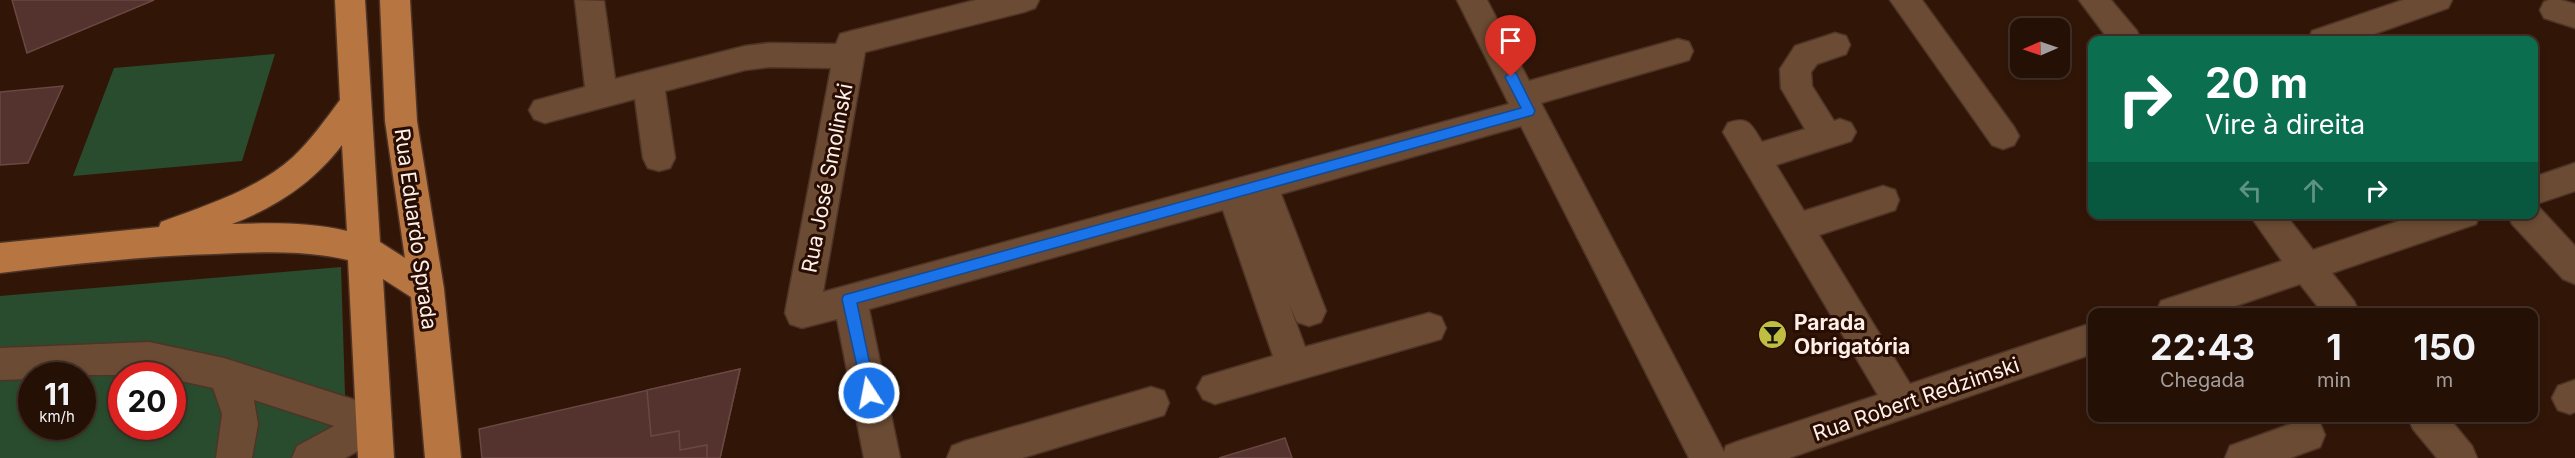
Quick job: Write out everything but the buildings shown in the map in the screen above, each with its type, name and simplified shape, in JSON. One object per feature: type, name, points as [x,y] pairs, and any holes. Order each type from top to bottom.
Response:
[{"type":"main road","points":[[350,0],[376,458]]},
{"type":"main road","name":"Rua Eduardo Sprada","points":[[394,0],[401,122],[427,289],[443,458]]},
{"type":"main road","points":[[143,242],[237,209],[272,190],[302,168],[326,143],[356,103]]},
{"type":"main road","points":[[0,258],[143,242],[279,237],[319,239],[363,249],[427,289]]},
{"type":"street","points":[[545,110],[745,58],[850,50],[1024,0]]},
{"type":"street","points":[[1472,0],[1708,458]]},
{"type":"street","points":[[1905,0],[2003,136]]},
{"type":"street","points":[[2094,0],[2123,36]]},
{"type":"street","points":[[2334,36],[2437,0]]},
{"type":"street","points":[[589,1],[602,95]]},
{"type":"street","points":[[1835,45],[1806,55],[1795,69],[1797,88],[1834,135],[1747,145],[1902,403]]},
{"type":"street","name":"Rua José Smolinski","points":[[849,299],[802,313],[850,50]]},
{"type":"street","points":[[882,458],[849,299],[1248,189],[1525,103],[1678,51]]},
{"type":"street","points":[[648,83],[659,158]]},
{"type":"street","points":[[2538,190],[2575,177]]},
{"type":"street","points":[[1248,189],[1309,311]]},
{"type":"street","points":[[1248,189],[1294,365]]},
{"type":"street","points":[[1797,228],[1883,200]]},
{"type":"street","points":[[2269,219],[2339,308]]},
{"type":"street","points":[[2211,306],[2307,267],[2449,219]]},
{"type":"street","points":[[2529,219],[2575,269]]},
{"type":"street","points":[[1215,388],[1429,328]]},
{"type":"street","name":"Rua Robert Redzimski","points":[[1739,458],[2088,340]]},
{"type":"street","points":[[0,364],[149,358],[224,374],[374,423]]},
{"type":"street","points":[[224,374],[238,397],[242,426],[234,458]]},
{"type":"street","points":[[965,458],[1151,403]]},
{"type":"street","points":[[2430,422],[2459,458]]},
{"type":"street","points":[[309,458],[374,423]]},
{"type":"street","points":[[2243,458],[2308,437]]},
{"type":"green space","points":[[275,54],[242,161],[73,176],[114,68]]},
{"type":"green space","points":[[341,267],[347,458],[0,458],[0,296]]},
{"type":"place","name":"Parada Obrigatória","points":[[1773,334]]},
{"type":"route","points":[[869,393],[849,299],[1529,111],[1511,77]]}]
